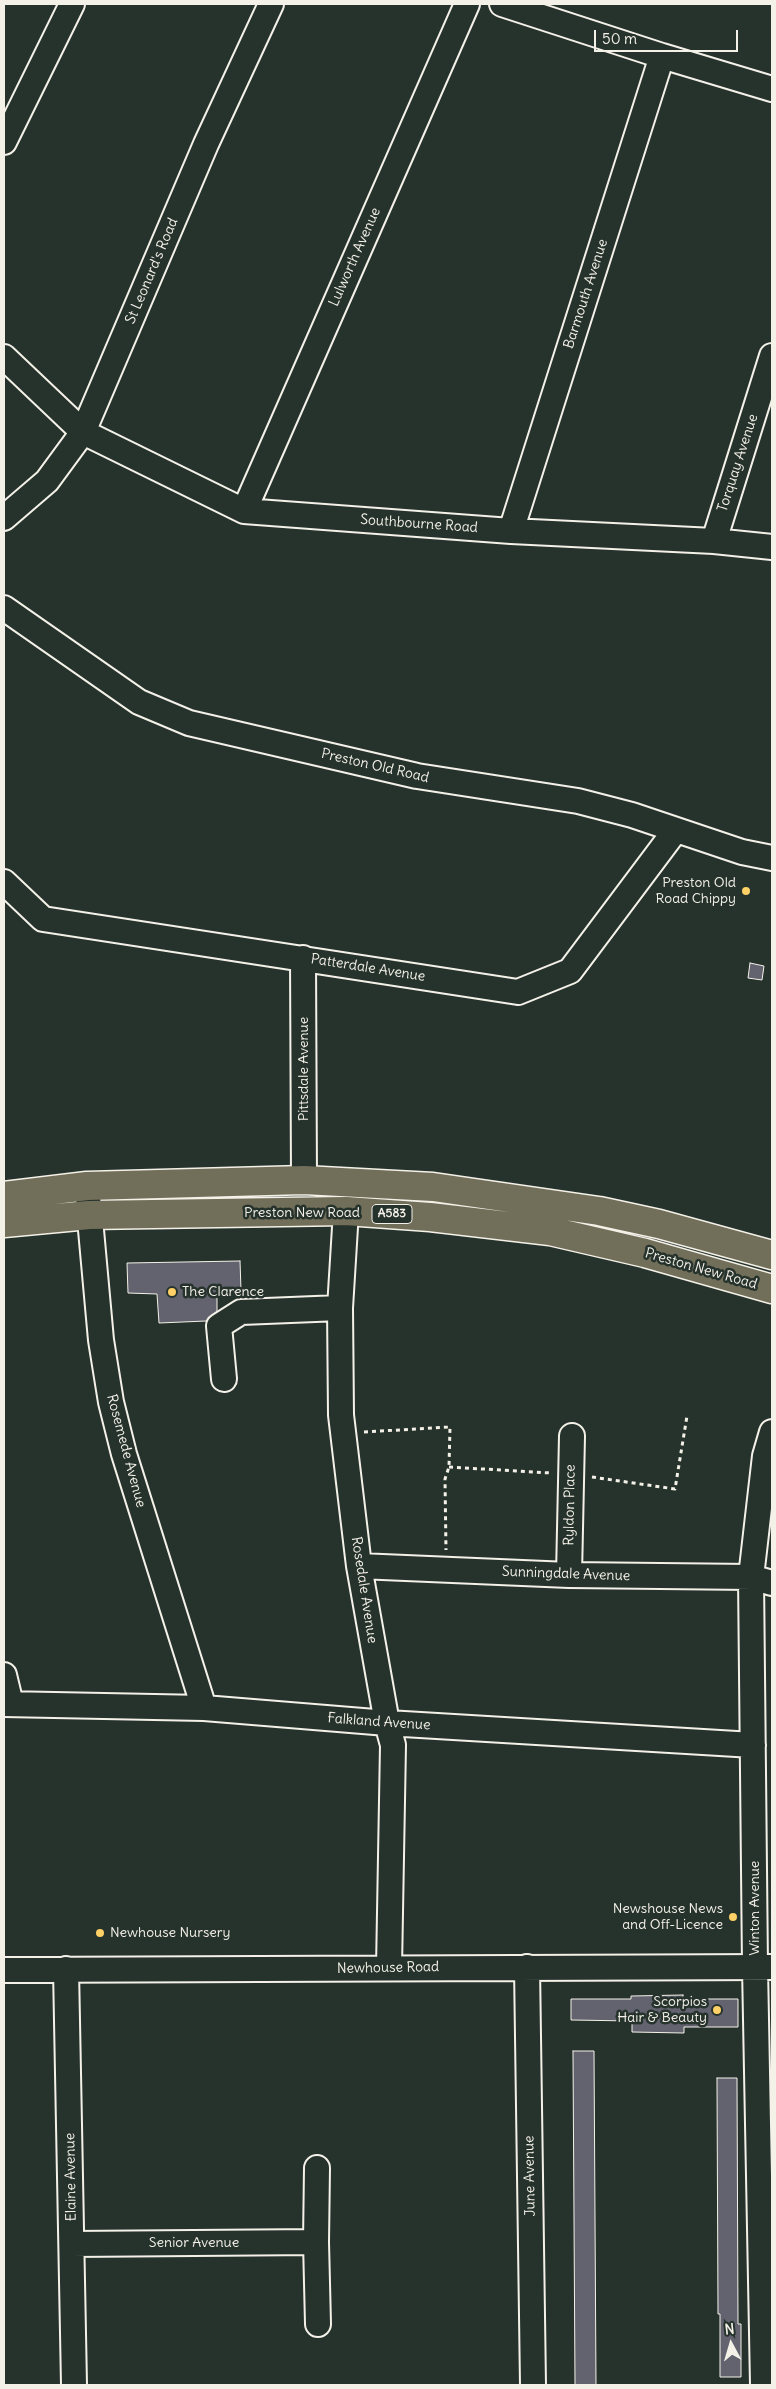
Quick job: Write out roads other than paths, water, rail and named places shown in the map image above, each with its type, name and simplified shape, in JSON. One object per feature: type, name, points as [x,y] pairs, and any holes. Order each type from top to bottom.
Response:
[{"type":"highway","name":"A583","points":[[4,1196],[87,1186],[304,1180],[433,1188],[600,1211],[658,1224],[772,1255]]},
{"type":"highway","name":"Preston New Road","points":[[4,1223],[89,1215],[346,1211],[430,1217],[550,1231],[645,1253],[772,1289]]},
{"type":"street","points":[[4,142],[72,4]]},
{"type":"street","name":"St Leonard's Road","points":[[4,518],[47,480],[83,432],[206,144],[271,4]]},
{"type":"street","name":"Lulworth Avenue","points":[[244,511],[467,4]]},
{"type":"street","points":[[502,4],[662,56],[772,89]]},
{"type":"street","name":"Barmouth Avenue","points":[[511,531],[662,56]]},
{"type":"street","name":"Torquay Avenue","points":[[714,541],[772,356]]},
{"type":"street","name":"Southbourne Road","points":[[4,357],[83,432],[244,511],[511,531],[714,541],[772,547]]},
{"type":"street","name":"Preston Old Road","points":[[4,608],[139,702],[189,723],[417,776],[578,801],[632,815],[742,852],[772,858]]},
{"type":"street","name":"Patterdale Avenue","points":[[4,882],[43,918],[518,992],[570,970],[675,831]]},
{"type":"street","name":"Pittsdale Avenue","points":[[303,958],[304,1180]]},
{"type":"street","name":"Rosemede Avenue","points":[[87,1186],[101,1340],[113,1411],[124,1454],[204,1708]]},
{"type":"street","name":"Rosedale Avenue","points":[[346,1211],[340,1308],[343,1432],[359,1566],[386,1723],[393,1745],[389,1968]]},
{"type":"street","points":[[224,1378],[220,1326],[241,1312],[340,1308]]},
{"type":"street","name":"Winton Avenue","points":[[763,2385],[764,1967],[753,1745],[762,1580],[765,1456],[772,1432]]},
{"type":"street","name":"Ryldon Place","points":[[569,1575],[572,1436]]},
{"type":"street","name":"Sunningdale Avenue","points":[[359,1566],[569,1575],[762,1580]]},
{"type":"street","points":[[4,1675],[8,1704]]},
{"type":"street","name":"Falkland Avenue","points":[[8,1704],[204,1708],[386,1723],[753,1745]]},
{"type":"street","name":"June Avenue","points":[[527,1967],[533,2385]]},
{"type":"street","name":"Newhouse Road","points":[[4,1970],[764,1967]]},
{"type":"street","name":"Elaine Avenue","points":[[66,1969],[74,2385]]},
{"type":"street","points":[[317,2168],[318,2324]]},
{"type":"street","name":"Senior Avenue","points":[[72,2244],[316,2242]]},
{"type":"place","name":"Preston Old Road Chippy","points":[[746,891]]},
{"type":"place","name":"The Clarence","points":[[172,1292]]},
{"type":"place","name":"Newshouse News and Off-Licence","points":[[733,1917]]},
{"type":"place","name":"Newhouse Nursery","points":[[100,1933]]},
{"type":"place","name":"Scorpios Hair & Beauty","points":[[717,2010]]}]
